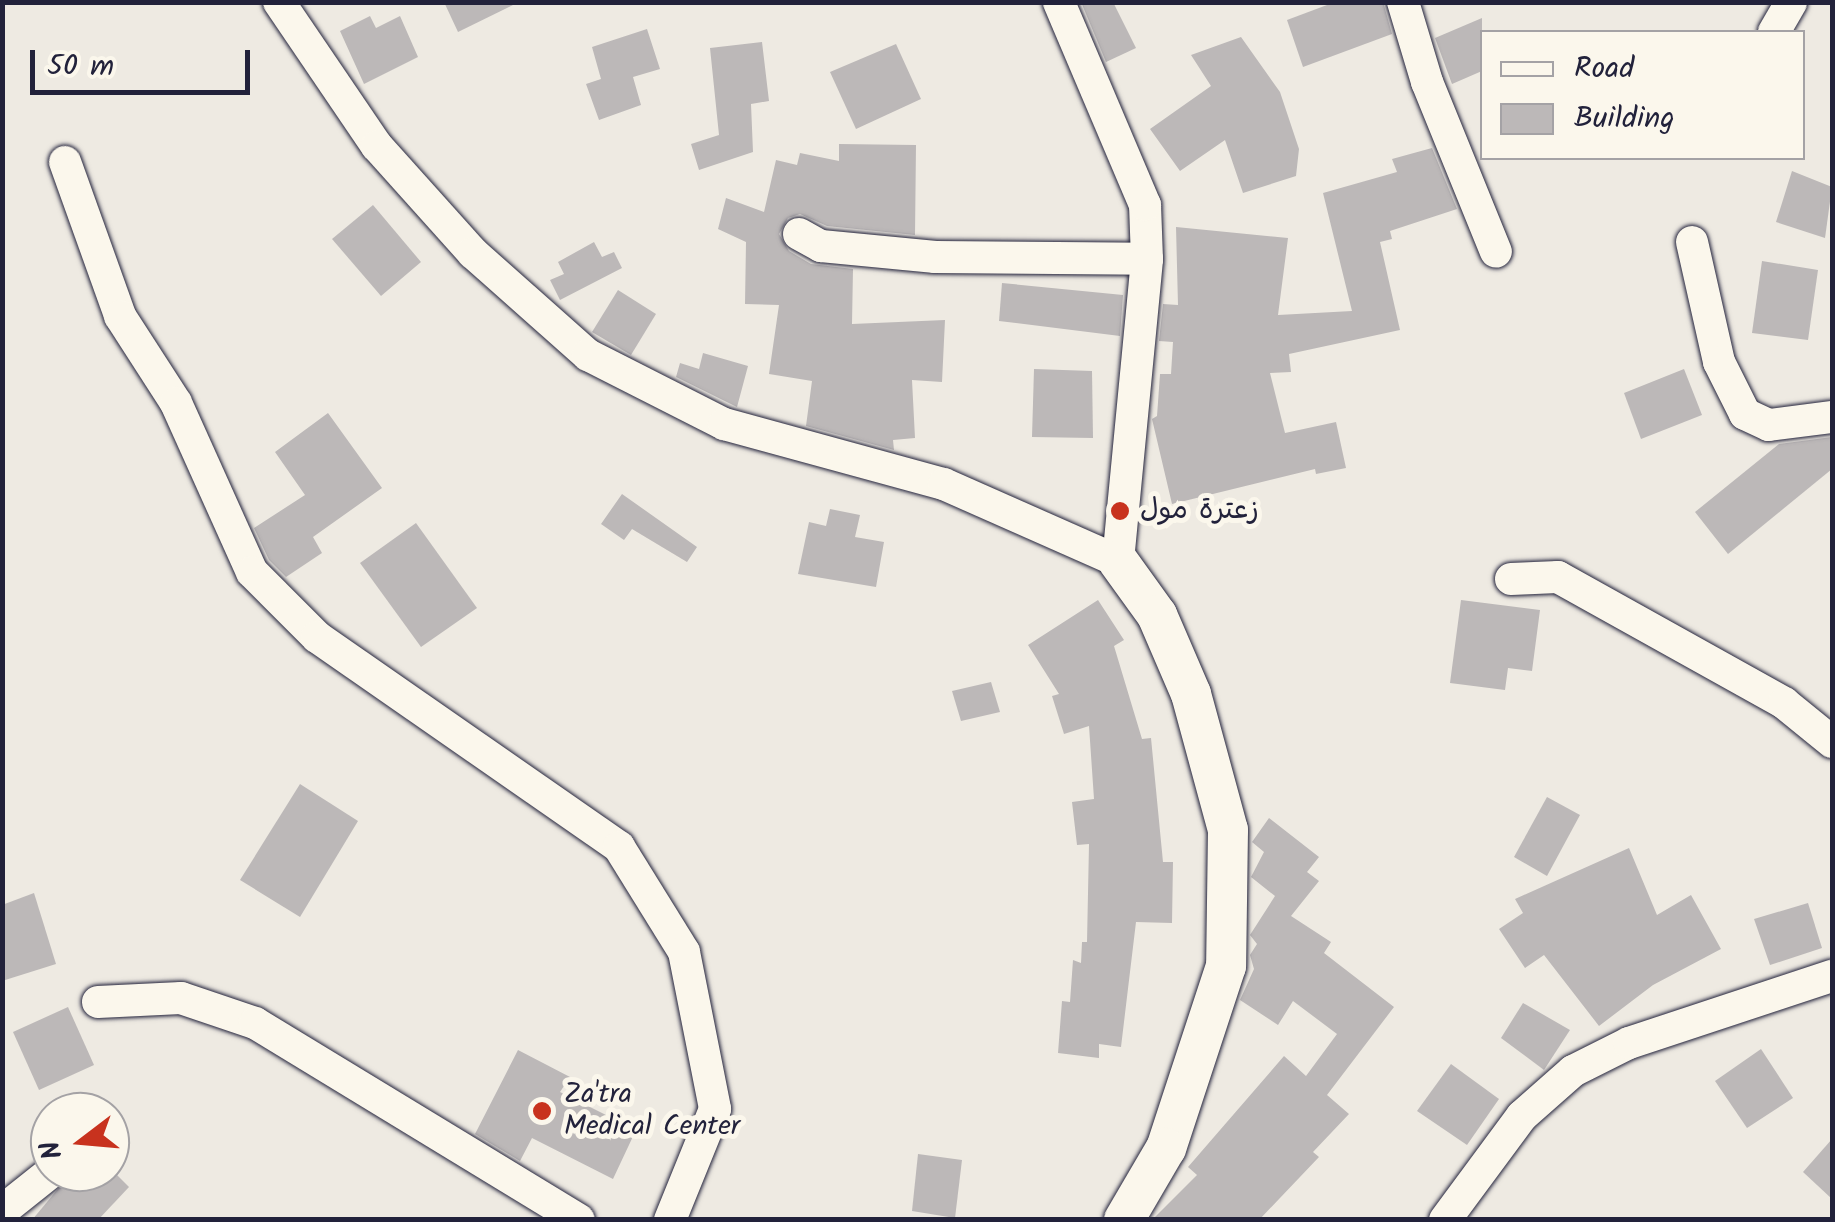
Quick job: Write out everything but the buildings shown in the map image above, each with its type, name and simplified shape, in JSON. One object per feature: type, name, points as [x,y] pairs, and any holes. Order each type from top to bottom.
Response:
[{"type":"street","points":[[280,2],[377,146],[473,254],[588,355],[724,424],[944,484],[1118,561],[1157,616],[1191,694],[1228,830],[1226,966],[1166,1148],[1124,1220]]},
{"type":"street","points":[[1058,2],[1145,205],[1147,259],[1118,561]]},
{"type":"street","points":[[1403,2],[1426,82],[1496,252]]},
{"type":"street","points":[[1775,30],[1792,2]]},
{"type":"street","points":[[65,162],[120,316],[176,404],[252,572],[317,637],[619,847],[684,952],[715,1108],[670,1220]]},
{"type":"street","points":[[799,234],[821,246],[935,257],[1147,259]]},
{"type":"street","points":[[1692,242],[1718,362],[1745,414],[1769,425],[1832,417]]},
{"type":"street","points":[[1511,579],[1558,577],[1784,703],[1832,742]]},
{"type":"street","points":[[1445,1220],[1522,1116],[1573,1071],[1629,1044],[1832,976]]},
{"type":"street","points":[[98,1002],[181,998],[256,1023],[579,1220]]},
{"type":"street","points":[[2,1211],[30,1189]]},
{"type":"place","name":"زعترة مول","points":[[1120,511]]},
{"type":"place","name":"Za'tra Medical Center","points":[[542,1111]]}]
